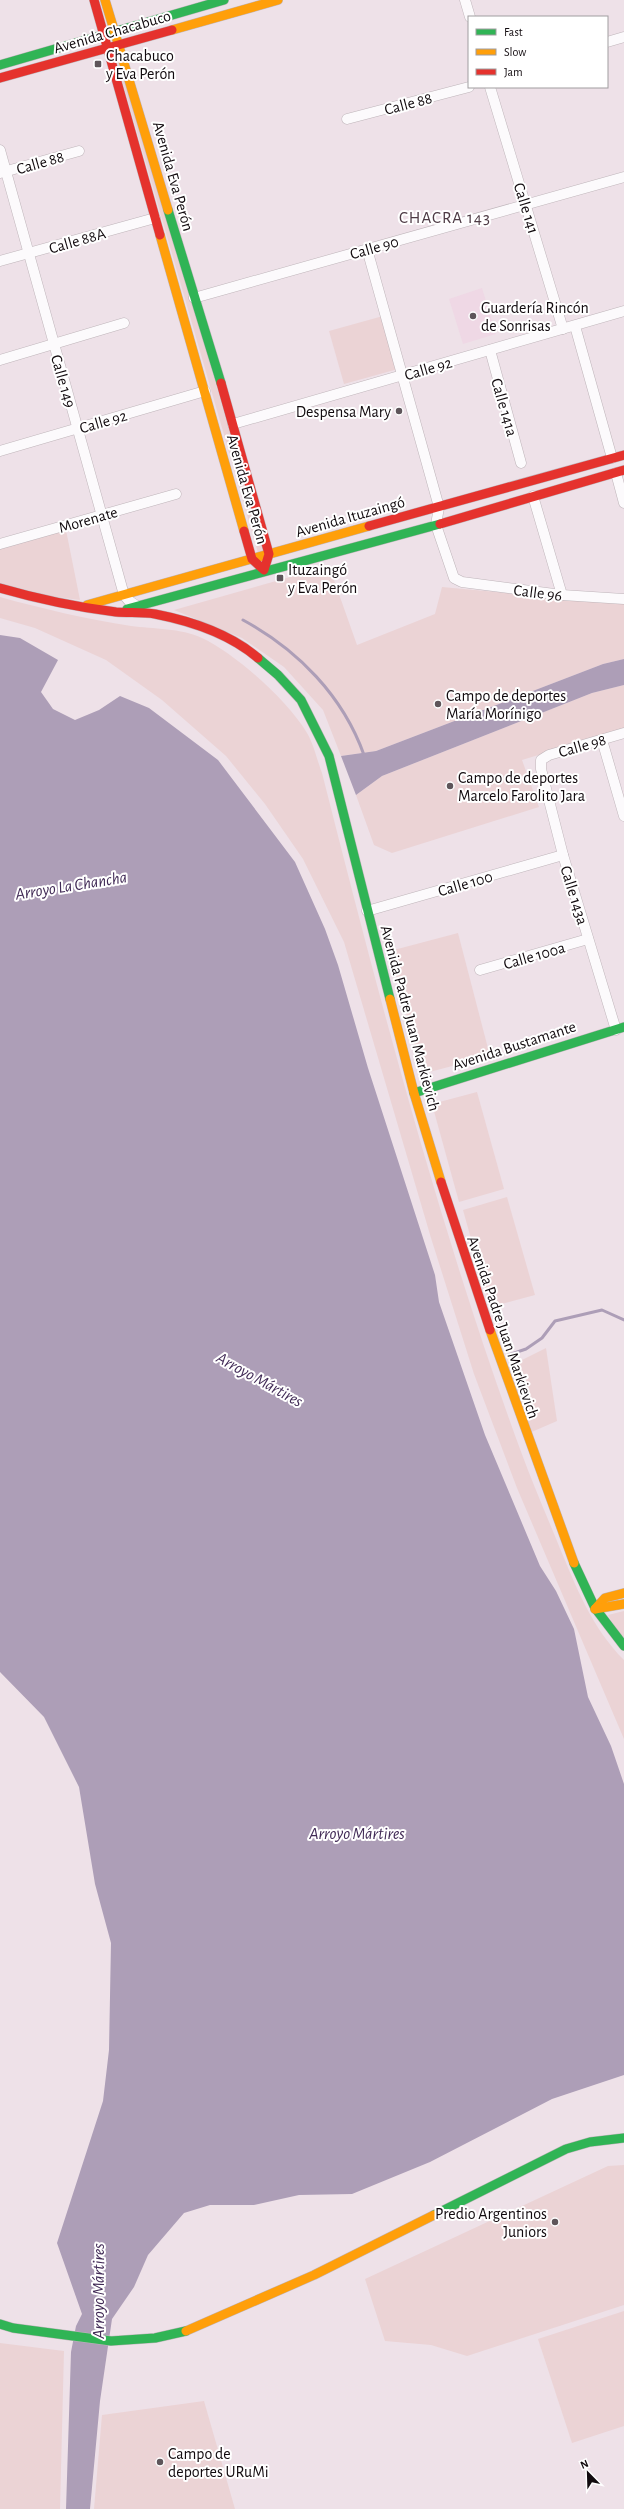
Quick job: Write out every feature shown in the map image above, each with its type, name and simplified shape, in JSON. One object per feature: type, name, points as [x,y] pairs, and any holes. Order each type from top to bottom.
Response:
[{"type":"main road","name":"Avenida Eva Perón","points":[[94,0],[252,559],[264,570],[270,554],[233,424],[105,0]]},
{"type":"main road","name":"Avenida Chacabuco","points":[[0,64],[224,0]]},
{"type":"main road","name":"Avenida Chacabuco","points":[[0,78],[119,46],[278,0]]},
{"type":"main road","name":"Avenida Ituzaingó","points":[[84,606],[624,455]]},
{"type":"main road","name":"Avenida Ituzaingó","points":[[116,612],[264,570],[436,525],[620,472]]},
{"type":"main road","name":"Avenida Padre Juan Markievich","points":[[0,588],[43,600],[116,612],[155,614],[183,621],[235,642],[278,675],[300,700],[329,756],[414,1093],[448,1208],[489,1333],[581,1582],[595,1609],[614,1637],[624,1646]]},
{"type":"main road","name":"Avenida Bustamante","points":[[414,1093],[620,1029]]},
{"type":"main road","points":[[595,1609],[605,1598],[624,1593]]},
{"type":"main road","points":[[595,1609],[624,1604]]},
{"type":"main road","points":[[0,2324],[13,2328],[61,2336],[111,2341],[155,2338],[192,2330],[314,2275],[566,2149],[590,2142],[624,2138]]},
{"type":"street","points":[[466,0],[470,16]]},
{"type":"street","points":[[608,42],[624,37]]},
{"type":"street","name":"Calle 88","points":[[347,120],[468,86]]},
{"type":"street","name":"Calle 141","points":[[490,88],[563,329]]},
{"type":"street","name":"Calle 149","points":[[0,150],[3,172],[29,253],[124,595]]},
{"type":"street","name":"Calle 88","points":[[3,172],[79,151]]},
{"type":"street","name":"Calle 90","points":[[194,298],[624,177]]},
{"type":"street","name":"Calle 88A","points":[[0,261],[155,218]]},
{"type":"street","points":[[367,249],[404,375],[439,507],[436,525]]},
{"type":"street","name":"Calle 92","points":[[233,424],[624,312]]},
{"type":"street","points":[[0,360],[124,323]]},
{"type":"street","points":[[575,326],[612,458]]},
{"type":"street","name":"Calle 141a","points":[[490,350],[521,463]]},
{"type":"street","name":"Calle 92","points":[[0,450],[205,391]]},
{"type":"street","points":[[620,472],[624,504]]},
{"type":"street","name":"Morenate","points":[[0,544],[176,494]]},
{"type":"street","points":[[533,496],[562,595]]},
{"type":"street","name":"Calle 96","points":[[436,525],[454,578],[462,582],[562,595],[624,599]]},
{"type":"street","points":[[124,595],[128,600],[137,606]]},
{"type":"street","name":"Calle 98","points":[[541,760],[549,755],[624,733]]},
{"type":"street","points":[[602,740],[624,816]]},
{"type":"street","name":"Calle 143a","points":[[541,760],[541,769],[563,855],[588,939],[620,1029]]},
{"type":"street","name":"Calle 100","points":[[367,911],[563,855]]},
{"type":"street","name":"Calle 100a","points":[[480,970],[588,939]]},
{"type":"shaded area","points":[[122,57],[264,552],[258,553],[116,59]]},
{"type":"shaded area","name":"Guardería Rincón de Sonrisas","points":[[482,288],[496,334],[463,344],[449,299]]},
{"type":"shaded area","points":[[383,316],[398,369],[344,384],[329,331]]},
{"type":"shaded area","points":[[66,530],[80,600],[50,596],[0,583],[0,549]]},
{"type":"shaded area","name":"Campo de deportes María Morínigo","points":[[329,566],[357,645],[435,614],[442,587],[624,604],[624,659],[603,664],[376,751],[341,756],[323,710],[284,667],[242,638],[174,610]]},
{"type":"shaded area","points":[[0,597],[82,617],[131,626],[185,632],[202,638],[230,655],[260,680],[287,707],[307,733],[314,748],[322,773],[412,1114],[463,1282],[491,1366],[529,1474],[579,1592],[594,1621],[613,1648],[624,1660],[624,1739],[517,1488],[474,1374],[431,1238],[344,942],[303,859],[265,804],[226,756],[162,700],[106,660],[35,628],[0,618]]},
{"type":"shaded area","name":"Campo de deportes Marcelo Farolito Jara","points":[[624,685],[624,729],[522,760],[539,807],[392,853],[374,845],[356,795],[382,776],[592,693]]},
{"type":"shaded area","points":[[458,933],[490,1056],[422,1074],[390,951]]},
{"type":"shaded area","points":[[477,1092],[504,1189],[459,1202],[432,1104]]},
{"type":"shaded area","points":[[507,1197],[535,1295],[490,1307],[463,1210]]},
{"type":"shaded area","points":[[546,1348],[557,1421],[527,1434],[506,1368]]},
{"type":"shaded area","points":[[624,1611],[624,1638],[617,1631],[608,1615]]},
{"type":"shaded area","name":"Predio Argentinos Juniors","points":[[624,2165],[624,2305],[467,2356],[431,2345],[385,2341],[365,2279],[608,2166]]},
{"type":"shaded area","points":[[624,2311],[624,2426],[572,2443],[538,2339]]},
{"type":"shaded area","points":[[0,2343],[64,2351],[60,2509],[0,2509]]},
{"type":"shaded area","name":"Campo de deportes URuMi","points":[[204,2401],[235,2509],[94,2509],[102,2415]]},
{"type":"water","name":"Arroyo Mártires","points":[[0,635],[20,638],[58,660],[41,692],[53,709],[75,720],[99,710],[120,696],[149,708],[218,760],[295,862],[325,929],[338,965],[368,1068],[435,1275],[439,1302],[485,1435],[540,1566],[556,1591],[574,1629],[588,1697],[611,1746],[624,1784],[624,2075],[552,2099],[430,2162],[352,2194],[299,2195],[254,2205],[210,2205],[184,2213],[148,2255],[134,2287],[112,2319],[100,2401],[90,2509],[66,2509],[71,2352],[76,2326],[82,2314],[57,2243],[103,2101],[109,2050],[111,1943],[95,1884],[79,1787],[44,1717],[0,1672]]},
{"type":"water","points":[[624,659],[624,685],[592,693],[382,776],[356,795],[341,756],[376,751],[603,664]]},
{"type":"waterway","points":[[243,620],[282,645],[300,660],[316,677],[331,694],[344,713],[355,733],[364,755]]},
{"type":"waterway","points":[[508,1355],[526,1349],[542,1338],[555,1321],[602,1310],[624,1320]]},
{"type":"traffic: fast","points":[[0,65],[224,0]]},
{"type":"traffic: fast","points":[[168,210],[221,383]]},
{"type":"traffic: fast","points":[[127,609],[440,524]]},
{"type":"traffic: fast","points":[[258,658],[278,675],[301,700],[329,756],[390,999]]},
{"type":"traffic: fast","points":[[414,1093],[624,1027]]},
{"type":"traffic: fast","points":[[574,1563],[595,1608],[624,1646]]},
{"type":"traffic: fast","points":[[434,2215],[566,2149],[590,2142],[624,2138]]},
{"type":"traffic: fast","points":[[0,2324],[13,2328],[111,2341],[155,2338],[186,2331]]},
{"type":"traffic: slow","points":[[105,0],[168,210]]},
{"type":"traffic: slow","points":[[172,30],[278,0]]},
{"type":"traffic: slow","points":[[160,235],[244,531]]},
{"type":"traffic: slow","points":[[87,605],[369,526]]},
{"type":"traffic: slow","points":[[390,999],[414,1093],[441,1182]]},
{"type":"traffic: slow","points":[[490,1330],[574,1563]]},
{"type":"traffic: slow","points":[[595,1609],[605,1598],[624,1593]]},
{"type":"traffic: slow","points":[[595,1609],[624,1604]]},
{"type":"traffic: slow","points":[[186,2331],[314,2275],[434,2215]]},
{"type":"traffic: jam","points":[[94,0],[160,235]]},
{"type":"traffic: jam","points":[[0,78],[172,30]]},
{"type":"traffic: jam","points":[[221,383],[269,554],[264,570],[252,559],[244,531]]},
{"type":"traffic: jam","points":[[369,526],[624,455]]},
{"type":"traffic: jam","points":[[440,524],[624,470]]},
{"type":"traffic: jam","points":[[0,588],[72,605],[116,612],[155,614],[182,620],[223,635],[258,658]]},
{"type":"traffic: jam","points":[[441,1182],[490,1330]]},
{"type":"place","name":"Chacabuco y Eva Perón","points":[[98,64]]},
{"type":"place","name":"Guardería Rincón de Sonrisas","points":[[473,316]]},
{"type":"place","name":"Despensa Mary","points":[[399,411]]},
{"type":"place","name":"Ituzaingó y Eva Perón","points":[[280,578]]},
{"type":"place","name":"Campo de deportes María Morínigo","points":[[438,704]]},
{"type":"place","name":"Campo de deportes Marcelo Farolito Jara","points":[[450,786]]},
{"type":"place","name":"Predio Argentinos Juniors","points":[[555,2222]]},
{"type":"place","name":"Campo de deportes URuMi","points":[[160,2462]]},
{"type":"district","name":"CHACRA 143","points":[[445,217]]},
{"type":"water label","name":"Arroyo La Chancha","points":[[71,885]]}]
